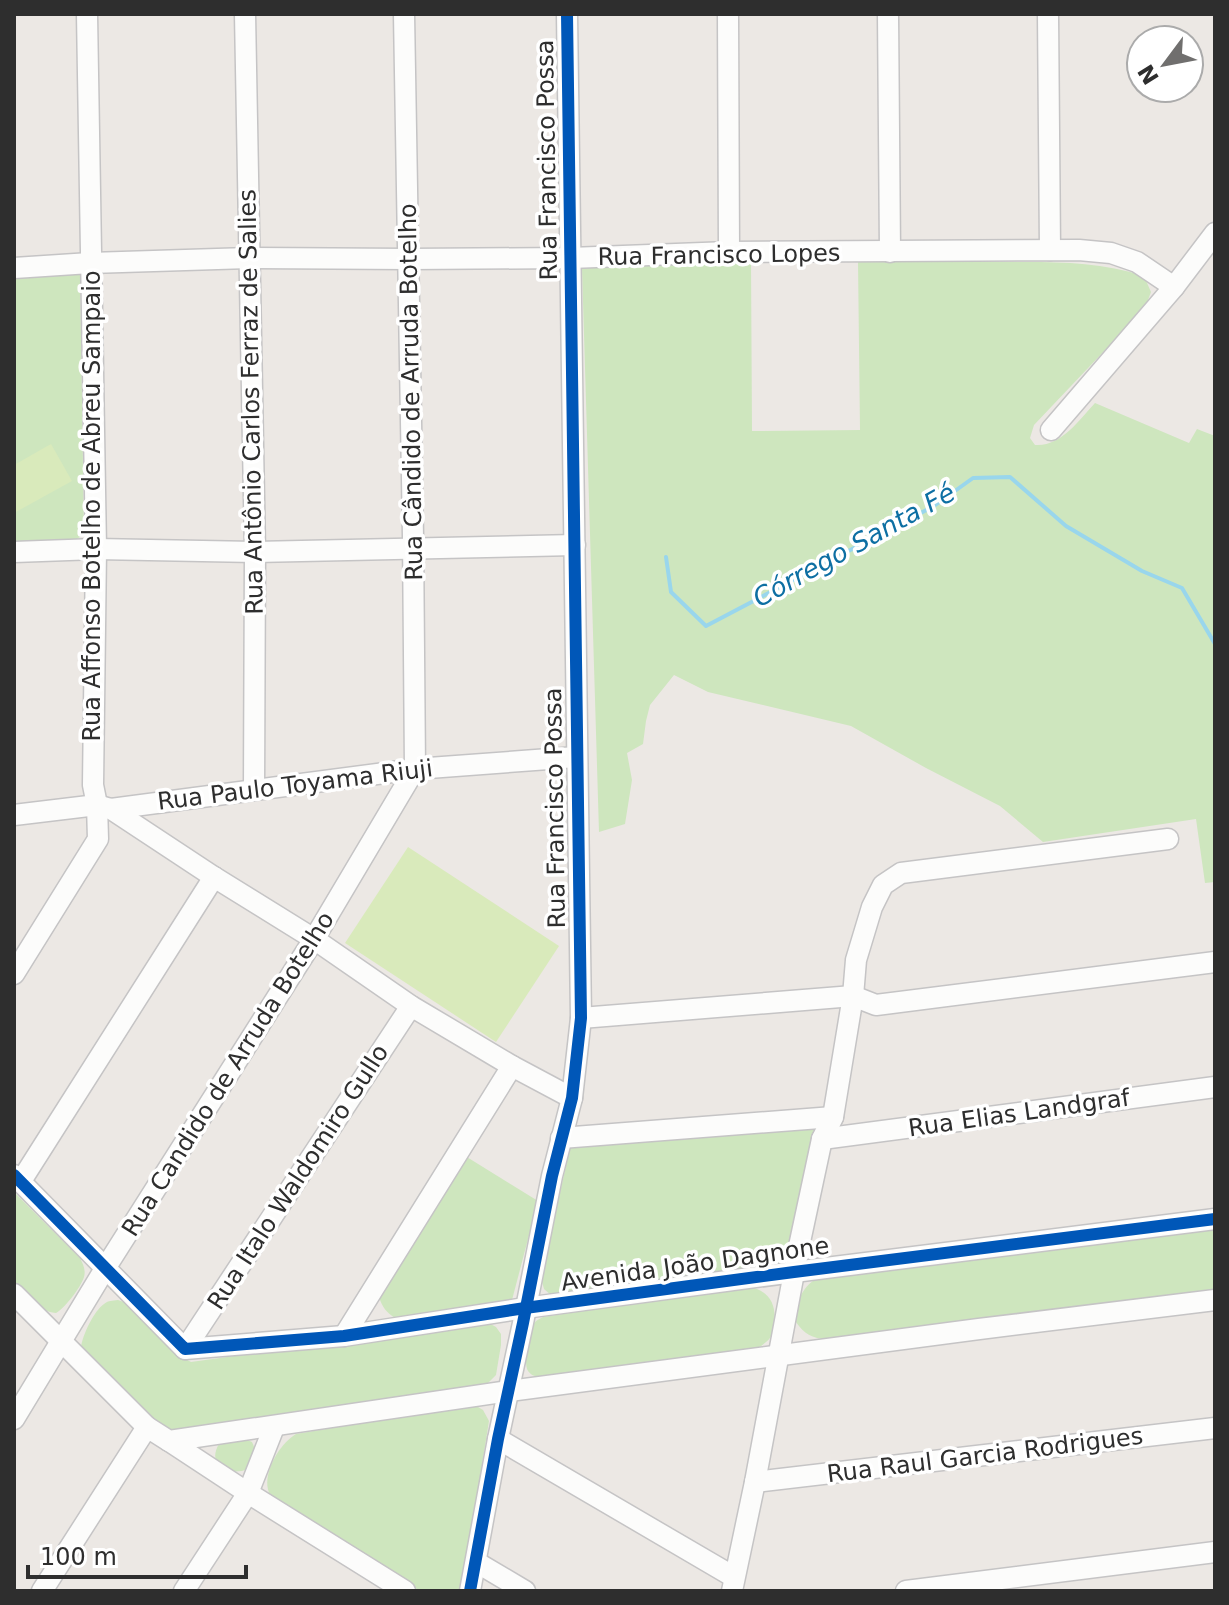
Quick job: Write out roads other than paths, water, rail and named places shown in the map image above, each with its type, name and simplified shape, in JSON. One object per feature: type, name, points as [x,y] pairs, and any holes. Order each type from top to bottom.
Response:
[{"type":"street","name":"Rua Affonso Botelho de Abreu Sampaio","points":[[14,974],[98,839],[100,799],[87,14]]},
{"type":"street","name":"Rua Antônio Carlos Ferraz de Salies","points":[[245,14],[255,552],[254,790]]},
{"type":"street","name":"Rua Cândido de Arruda Botelho","points":[[404,14],[415,769]]},
{"type":"street","name":"Rua Francisco Possa","points":[[470,1591],[552,1176],[572,1098],[581,1018],[567,14]]},
{"type":"street","points":[[728,14],[729,252]]},
{"type":"street","points":[[888,14],[890,252]]},
{"type":"street","points":[[1048,14],[1050,250]]},
{"type":"street","points":[[1051,430],[1174,287],[1215,233]]},
{"type":"street","name":"Rua Francisco Lopes","points":[[14,268],[249,258],[570,258],[729,252],[1079,250],[1111,253],[1137,262],[1174,287]]},
{"type":"street","points":[[14,552],[96,549],[255,552],[575,545]]},
{"type":"street","name":"Rua Paulo Toyama Riuji","points":[[14,815],[100,799],[254,790],[415,769],[576,757]]},
{"type":"street","name":"Rua Candido de Arruda Botelho","points":[[14,1419],[106,1267],[314,939],[415,769]]},
{"type":"street","points":[[100,799],[411,1006],[572,1098]]},
{"type":"street","points":[[498,1439],[733,1584],[822,1139],[833,1117],[856,960],[872,907],[883,885],[901,873],[1168,839]]},
{"type":"street","points":[[185,1349],[17,1178],[214,877]]},
{"type":"street","points":[[581,1018],[853,996],[876,1005],[1215,962]]},
{"type":"street","name":"Rua Italo Waldomiro Gullo","points":[[185,1349],[411,1006]]},
{"type":"street","points":[[344,1336],[512,1066]]},
{"type":"street","name":"Rua Elias Landgraf","points":[[822,1139],[1215,1087]]},
{"type":"street","points":[[561,1138],[833,1117]]},
{"type":"street","name":"Avenida João Dagnone","points":[[185,1349],[344,1336],[525,1308],[1215,1219]]},
{"type":"street","points":[[14,1294],[147,1427],[405,1591]]},
{"type":"street","points":[[169,1441],[509,1391],[1215,1300]]},
{"type":"street","points":[[42,1591],[147,1427]]},
{"type":"street","points":[[184,1591],[248,1493],[274,1427]]},
{"type":"street","name":"Rua Raul Garcia Rodrigues","points":[[755,1482],[1215,1428]]},
{"type":"street","points":[[906,1591],[1215,1552]]},
{"type":"street","points":[[476,1562],[525,1591]]},
{"type":"waterway","name":"Córrego Santa Fé","points":[[666,557],[671,592],[706,626],[934,506],[973,478],[1010,477],[1066,526],[1142,571],[1182,588],[1215,644]]}]
